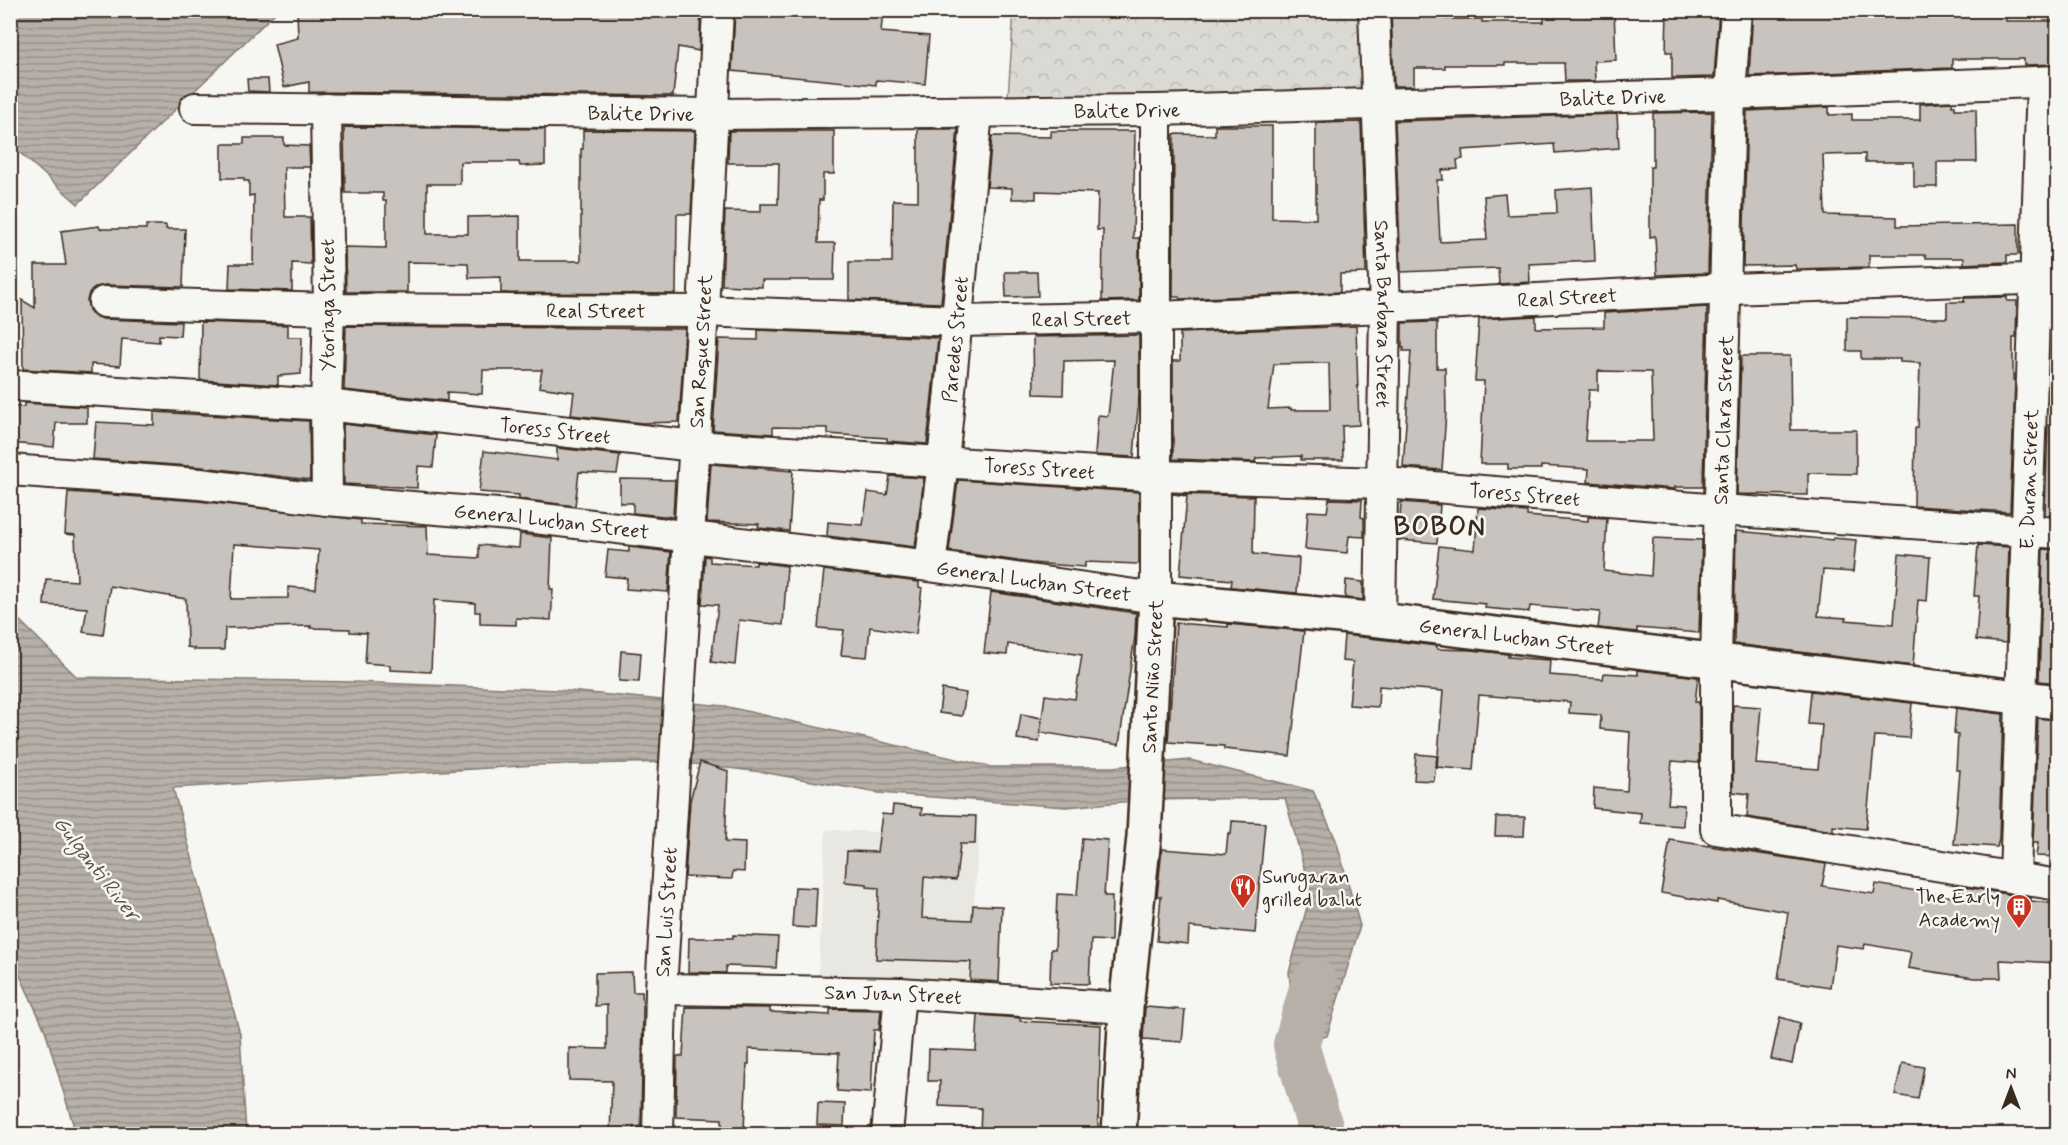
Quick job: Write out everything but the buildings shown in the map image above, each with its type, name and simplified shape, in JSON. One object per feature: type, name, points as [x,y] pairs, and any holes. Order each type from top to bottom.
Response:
[{"type":"street","name":"San Roque Street","points":[[679,691],[703,311],[718,10]]},
{"type":"street","name":"Santa Barbara Street","points":[[1374,10],[1386,308],[1380,620]]},
{"type":"street","name":"Santa Clara Street","points":[[1736,10],[1730,94],[1716,661],[1716,830],[2014,878]]},
{"type":"street","name":"Balite Drive","points":[[195,108],[712,114],[977,113],[1730,94],[2050,81]]},
{"type":"street","name":"E. Duran Street","points":[[2014,878],[2026,531],[2046,279],[2050,81]]},
{"type":"street","name":"Ytoriaga Street","points":[[326,109],[329,309],[326,405],[327,501]]},
{"type":"street","name":"Santo Niño Street","points":[[1119,1134],[1126,1008],[1144,837],[1156,598],[1156,110]]},
{"type":"street","name":"Paredes Street","points":[[930,566],[943,462],[977,113]]},
{"type":"street","name":"Real Street","points":[[104,302],[329,309],[703,311],[957,321],[1157,317],[1386,308],[1726,289],[2046,279]]},
{"type":"street","name":"Toress Street","points":[[23,386],[326,405],[695,446],[1157,476],[1384,483],[1720,510],[2058,533]]},
{"type":"street","name":"General Lucban Street","points":[[10,470],[200,484],[327,501],[510,515],[930,566],[1156,598],[1380,620],[2058,702]]},
{"type":"street","name":"San Luis Street","points":[[657,1134],[662,989],[679,691]]},
{"type":"street","points":[[2014,878],[2058,885]]},
{"type":"street","name":"San Juan Street","points":[[662,989],[900,993],[1126,1008]]},
{"type":"street","points":[[887,1134],[900,993]]},
{"type":"shaded area","points":[[826,830],[979,836],[968,986],[818,979]]},
{"type":"green space","points":[[1014,11],[1361,11],[1365,92],[1008,98]]},
{"type":"water","points":[[11,11],[277,11],[78,204],[11,145]]},
{"type":"water","name":"Gulganti River","points":[[10,611],[77,677],[354,682],[558,690],[724,706],[991,767],[1112,767],[1190,760],[1313,791],[1336,840],[1360,926],[1327,1036],[1296,1045],[1289,972],[1311,893],[1285,798],[1145,800],[1066,807],[878,793],[762,772],[676,762],[535,765],[173,788],[240,1034],[246,1134],[76,1134],[45,1030],[11,956]]},
{"type":"waterway","points":[[1314,982],[1296,1045],[1322,1134]]},
{"type":"place","name":"Surugaran grilled balut","points":[[1243,910]]},
{"type":"place","name":"The Early Academy","points":[[2019,930]]},
{"type":"district","name":"BOBON","points":[[1440,526]]}]
